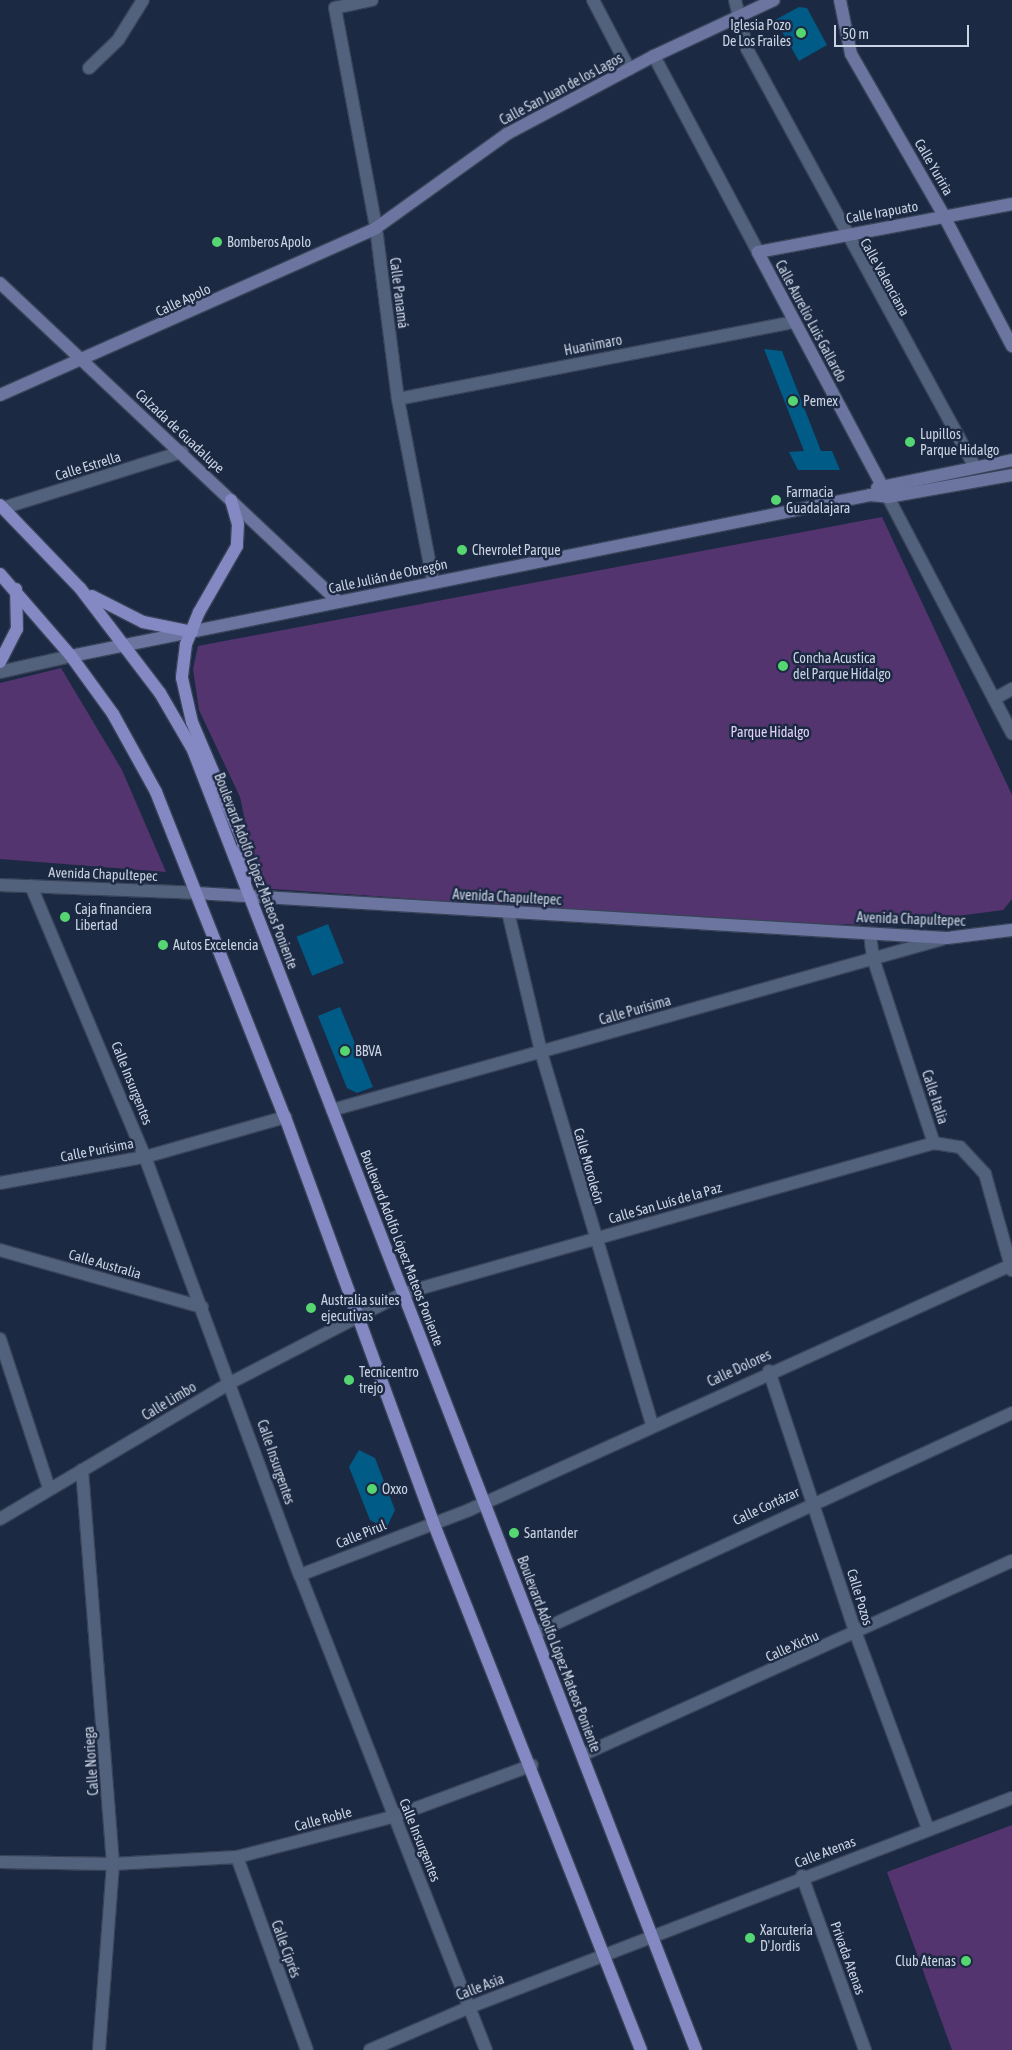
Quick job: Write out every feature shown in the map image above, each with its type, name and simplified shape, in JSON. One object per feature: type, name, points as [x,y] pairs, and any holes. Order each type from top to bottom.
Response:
[{"type":"main road","points":[[231,500],[238,524],[237,546],[192,632],[183,663],[184,694],[243,842],[248,894]]},
{"type":"main road","name":"Boulevard Adolfo López Mateos Poniente","points":[[2,507],[80,588],[128,648],[193,750],[404,1292],[482,1504],[535,1633],[650,1937],[696,2050]]},
{"type":"main road","points":[[0,574],[16,589],[71,656],[113,714],[152,784],[285,1118],[433,1522],[532,1765],[602,1956],[641,2050]]},
{"type":"main road","points":[[80,588],[128,616],[192,632]]},
{"type":"main road","points":[[0,662],[17,629],[16,589]]},
{"type":"street","points":[[89,68],[118,40],[143,0]]},
{"type":"street","name":"Calle Panamá","points":[[372,0],[335,8],[376,228],[398,398],[433,581]]},
{"type":"street","points":[[593,0],[629,69]]},
{"type":"street","name":"Calle Valenciana","points":[[735,0],[747,49],[843,234],[975,467]]},
{"type":"street","name":"Calle San Juan de los Lagos","points":[[376,228],[482,149],[654,56],[774,0]]},
{"type":"street","name":"Calle Yuriria","points":[[840,0],[851,54],[944,216],[1012,346]]},
{"type":"street","name":"Calle Aurelio Luis Gallardo","points":[[654,56],[794,322],[882,483],[1012,733]]},
{"type":"street","name":"Calle Irapuato","points":[[758,252],[843,234],[1012,204]]},
{"type":"street","name":"Calle Apolo","points":[[0,395],[83,362],[376,228]]},
{"type":"street","name":"Calzada de Guadalupe","points":[[0,283],[182,452],[338,602]]},
{"type":"street","name":"Huanimaro","points":[[398,398],[794,322]]},
{"type":"street","name":"Calle Estrella","points":[[2,507],[182,452]]},
{"type":"street","points":[[870,495],[882,483],[1012,460]]},
{"type":"street","name":"Calle Julián de Obregón","points":[[0,672],[71,656],[128,648],[192,632],[433,581],[870,495],[888,497],[1012,475]]},
{"type":"street","points":[[994,699],[1012,689]]},
{"type":"street","name":"Avenida Chapultepec","points":[[0,885],[248,894],[508,912],[759,923],[870,934],[947,938],[992,934],[1012,930]]},
{"type":"street","name":"Calle Insurgentes","points":[[31,886],[146,1156],[232,1382],[300,1575],[486,2050]]},
{"type":"street","name":"Calle Moroleón","points":[[508,912],[541,1052],[594,1239],[652,1425]]},
{"type":"street","points":[[992,934],[1012,922]]},
{"type":"street","name":"Calle Italia","points":[[870,934],[873,958],[934,1143],[960,1147],[975,1158],[992,1192],[1008,1233],[1011,1268]]},
{"type":"street","name":"Calle Purísima","points":[[332,1110],[947,938]]},
{"type":"street","name":"Calle Purísima","points":[[0,1183],[146,1156],[285,1118]]},
{"type":"street","name":"Calle San Luís de la Paz","points":[[358,1317],[404,1292],[934,1143]]},
{"type":"street","name":"Calle Australia","points":[[0,1250],[202,1307]]},
{"type":"street","name":"Calle Dolores","points":[[482,1504],[769,1371],[1011,1268]]},
{"type":"street","name":"Calle Limbo","points":[[0,1519],[48,1488],[232,1382],[358,1317]]},
{"type":"street","points":[[0,1339],[48,1488]]},
{"type":"street","name":"Calle Pozos","points":[[769,1371],[814,1500],[856,1634],[928,1829]]},
{"type":"street","name":"Calle Cortázar","points":[[535,1633],[814,1500],[1012,1413]]},
{"type":"street","name":"Calle Noriega","points":[[82,1470],[113,1864],[99,2050]]},
{"type":"street","name":"Calle Pirul","points":[[300,1575],[482,1504]]},
{"type":"street","name":"Calle Xichu","points":[[582,1755],[856,1634],[1012,1561]]},
{"type":"street","name":"Calle Roble","points":[[0,1862],[113,1864],[237,1857],[395,1816],[532,1765]]},
{"type":"street","name":"Calle Atenas","points":[[602,1956],[802,1876],[1012,1798]]},
{"type":"street","name":"Calle Ciprés","points":[[237,1857],[307,2050]]},
{"type":"street","name":"Privada Atenas","points":[[802,1876],[865,2050]]},
{"type":"street","name":"Calle Asia","points":[[370,2050],[470,2006],[602,1956]]},
{"type":"green space","name":"Parque Hidalgo","points":[[882,517],[1012,795],[1012,899],[1003,910],[889,925],[759,923],[259,888],[240,797],[199,710],[193,669],[198,646]]},
{"type":"green space","points":[[61,668],[122,770],[166,872],[0,859],[0,683]]},
{"type":"green space","name":"Club Atenas","points":[[1012,1825],[1012,2050],[952,2050],[887,1872]]},
{"type":"building","name":"Iglesia Pozo De Los Frailes","points":[[799,7],[807,8],[827,45],[799,61],[775,20]]},
{"type":"building","name":"Pemex","points":[[764,349],[782,351],[821,451],[832,451],[840,470],[798,470],[789,452],[804,451]]},
{"type":"building","points":[[328,924],[344,963],[312,976],[296,937]]},
{"type":"building","name":"BBVA","points":[[340,1007],[373,1087],[357,1093],[347,1088],[318,1016]]},
{"type":"building","name":"Oxxo","points":[[359,1450],[375,1458],[395,1510],[386,1529],[370,1520],[349,1467]]},
{"type":"place","name":"Iglesia Pozo De Los Frailes","points":[[801,33]]},
{"type":"place","name":"Bomberos Apolo","points":[[217,242]]},
{"type":"place","name":"Pemex","points":[[793,401]]},
{"type":"place","name":"Lupillos Parque Hidalgo","points":[[910,442]]},
{"type":"place","name":"Farmacia Guadalajara","points":[[776,500]]},
{"type":"place","name":"Chevrolet Parque","points":[[462,550]]},
{"type":"place","name":"Concha Acustica del Parque Hidalgo","points":[[783,666]]},
{"type":"place","name":"Caja financiera Libertad","points":[[65,917]]},
{"type":"place","name":"Autos Excelencia","points":[[163,945]]},
{"type":"place","name":"BBVA","points":[[345,1051]]},
{"type":"place","name":"Australia suites ejecutivas","points":[[311,1308]]},
{"type":"place","name":"Tecnicentro trejo","points":[[349,1380]]},
{"type":"place","name":"Oxxo","points":[[372,1489]]},
{"type":"place","name":"Santander","points":[[514,1533]]},
{"type":"place","name":"Xarcutería D'Jordis","points":[[750,1938]]},
{"type":"place","name":"Club Atenas","points":[[966,1961]]}]
